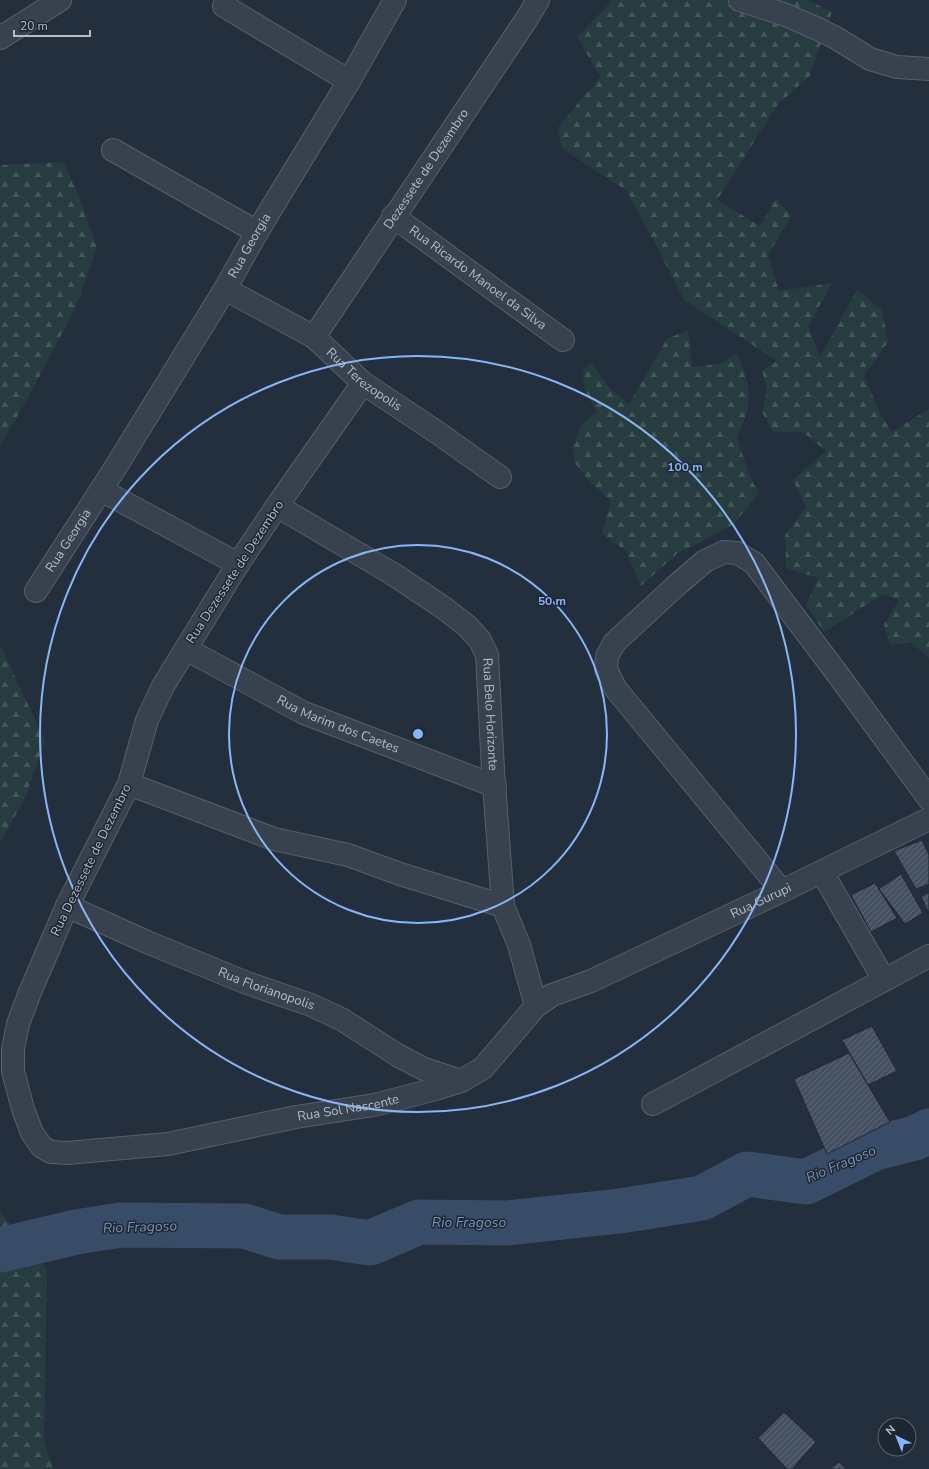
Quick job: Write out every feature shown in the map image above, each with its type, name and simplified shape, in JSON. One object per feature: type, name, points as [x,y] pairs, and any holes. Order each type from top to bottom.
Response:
[{"type":"street","points":[[0,38],[60,0]]},
{"type":"street","name":"Rua Georgia","points":[[36,591],[101,490],[225,289],[257,232],[349,81],[395,0]]},
{"type":"street","name":"Dezessete de Dezembro","points":[[314,337],[538,0]]},
{"type":"street","points":[[740,0],[786,15],[820,30],[870,59],[897,67],[929,69]]},
{"type":"street","points":[[224,6],[349,81]]},
{"type":"street","points":[[113,150],[257,232]]},
{"type":"street","name":"Rua Ricardo Manoel da Silva","points":[[393,216],[563,340]]},
{"type":"street","name":"Rua Terezopolis","points":[[225,289],[314,337],[363,383],[438,433],[500,477]]},
{"type":"street","name":"Rua Dezessete de Dezembro","points":[[67,1153],[51,1152],[42,1147],[32,1133],[23,1109],[14,1071],[13,1049],[18,1024],[30,992],[66,906],[129,784],[147,720],[163,686],[238,564],[363,383]]},
{"type":"street","points":[[101,490],[238,564]]},
{"type":"street","name":"Rua Belo Horizonte","points":[[277,506],[393,574],[444,608],[467,626],[480,640],[487,655],[493,770],[503,906],[520,945],[536,1006]]},
{"type":"street","points":[[782,891],[614,688],[606,669],[607,656],[616,642],[705,561],[724,552],[737,553],[754,563],[929,799]]},
{"type":"street","name":"Rua Marim dos Caetes","points":[[186,649],[304,713],[495,786]]},
{"type":"street","points":[[129,784],[274,839],[348,855],[400,874],[503,906]]},
{"type":"street","name":"Rua Gurupi","points":[[591,981],[822,872],[929,819]]},
{"type":"street","points":[[822,872],[884,980]]},
{"type":"street","name":"Rua Florianopolis","points":[[66,906],[147,942],[247,983],[311,1004],[341,1019],[399,1056],[424,1068],[461,1081]]},
{"type":"street","points":[[653,1104],[929,956]]},
{"type":"street","name":"Rua Sol Nascente","points":[[67,1153],[168,1144],[296,1117],[374,1105],[461,1081],[483,1068],[536,1006],[552,995],[591,981]]},
{"type":"green space","points":[[611,0],[808,0],[832,12],[809,77],[778,104],[717,200],[760,226],[776,198],[791,216],[768,255],[779,291],[832,283],[808,327],[820,357],[857,290],[882,310],[888,342],[864,376],[882,417],[892,432],[929,409],[929,659],[911,642],[890,645],[884,624],[899,600],[883,594],[824,632],[806,605],[818,578],[786,568],[785,535],[806,507],[793,480],[826,451],[803,432],[774,432],[762,412],[767,390],[762,371],[777,361],[684,300],[626,190],[562,148],[557,129],[601,77],[577,37],[611,2]]},
{"type":"green space","points":[[64,162],[80,199],[97,247],[76,307],[29,396],[0,446],[0,165]]},
{"type":"green space","points":[[688,330],[692,367],[720,364],[737,354],[747,382],[749,397],[747,412],[737,438],[750,477],[759,493],[734,524],[678,553],[641,586],[626,551],[602,533],[611,501],[591,483],[574,462],[573,447],[581,426],[597,411],[585,392],[582,371],[591,363],[611,390],[629,404],[667,339]]},
{"type":"green space","points":[[0,647],[45,741],[25,798],[0,842]]},
{"type":"green space","points":[[0,1212],[47,1270],[44,1443],[54,1469],[0,1469]]},
{"type":"building","points":[[922,840],[929,855],[929,884],[916,889],[894,851]]},
{"type":"building","points":[[901,874],[923,913],[905,924],[879,889]]},
{"type":"building","points":[[875,883],[897,918],[871,932],[851,895]]},
{"type":"building","points":[[929,892],[929,913],[921,897]]},
{"type":"building","points":[[872,1026],[897,1071],[868,1085],[842,1040]]},
{"type":"building","points":[[849,1053],[890,1122],[827,1154],[794,1079]]},
{"type":"building","points":[[784,1412],[816,1442],[792,1469],[787,1469],[758,1438]]},
{"type":"building","points":[[839,1462],[846,1469],[830,1469]]},
{"type":"waterway","name":"Rio Fragoso","points":[[0,1250],[76,1232],[121,1225],[245,1226],[279,1237],[331,1237],[370,1243],[419,1222],[508,1223],[620,1211],[702,1198],[747,1174],[806,1182],[875,1148],[915,1138],[929,1131]]}]
